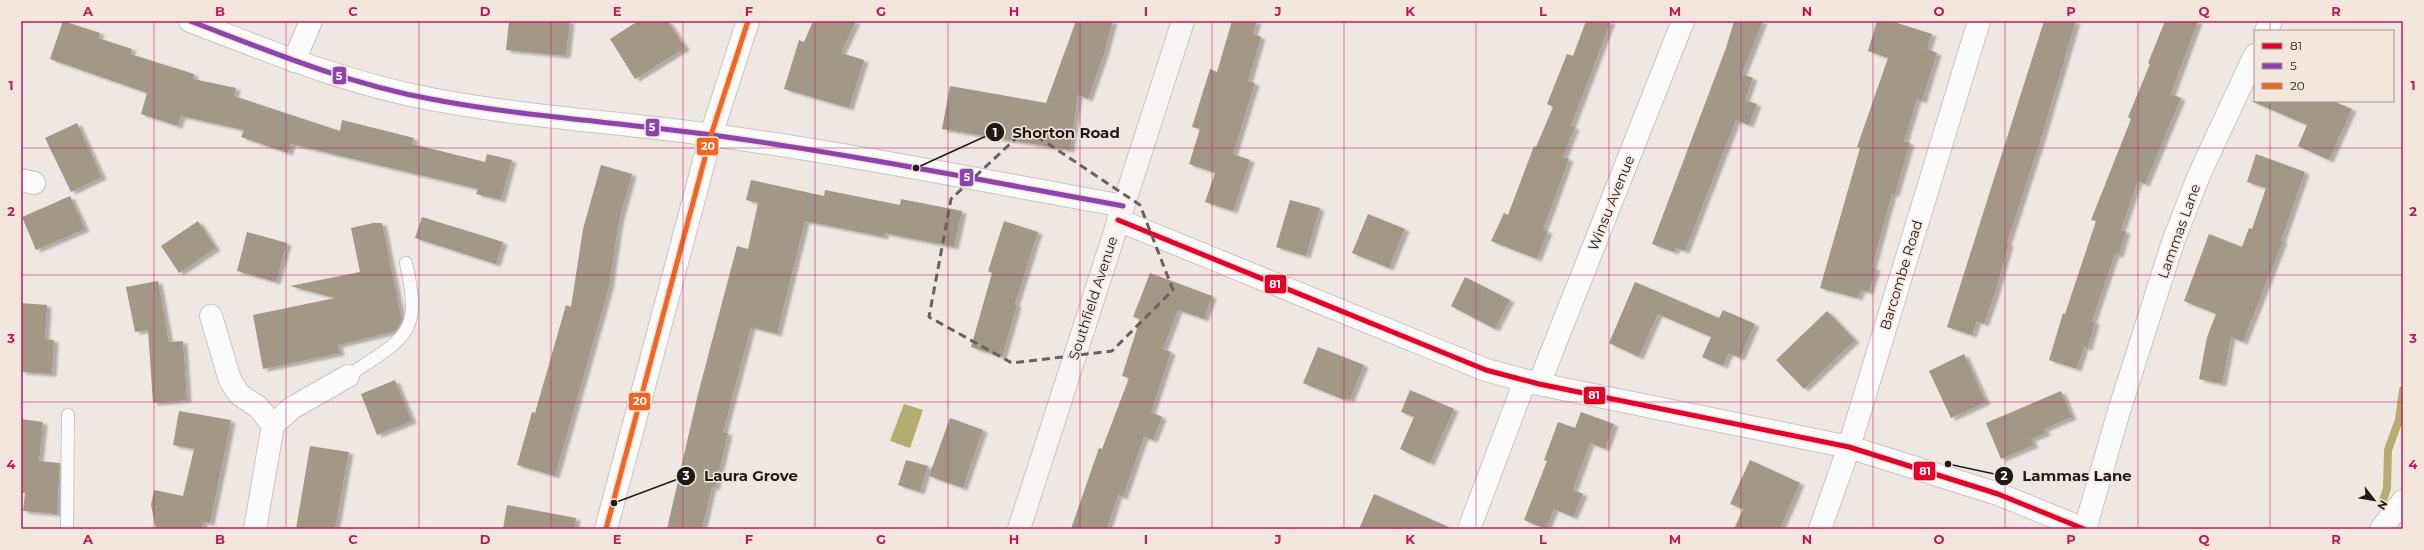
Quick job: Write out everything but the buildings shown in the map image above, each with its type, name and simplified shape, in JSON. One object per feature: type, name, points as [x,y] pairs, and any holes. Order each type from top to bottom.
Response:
[{"type":"street","points":[[190,21],[294,61],[356,80],[430,99],[500,110],[711,135],[916,168],[1121,213],[1486,370],[1532,382],[1849,447],[1991,491],[2084,529]]},
{"type":"street","points":[[294,61],[311,21]]},
{"type":"street","points":[[606,529],[711,135],[748,21]]},
{"type":"street","name":"Southfield Avenue","points":[[1019,529],[1183,21]]},
{"type":"street","name":"Winsu Avenue","points":[[1469,529],[1532,382],[1682,21]]},
{"type":"street","name":"Barcombe Road","points":[[1820,529],[1849,447],[1979,21]]},
{"type":"street","name":"Lammas Lane","points":[[2084,529],[2119,411],[2173,242],[2199,175],[2254,57]]},
{"type":"street","points":[[211,316],[230,380],[239,394],[258,407],[273,425]]},
{"type":"street","points":[[255,529],[273,425],[292,408],[348,376]]},
{"type":"street","points":[[2381,529],[2403,502]]},
{"type":"lane","points":[[348,376],[391,346],[407,332],[413,306],[406,263]]},
{"type":"lane","points":[[67,529],[68,415]]},
{"type":"highlighted area","points":[[1026,129],[1140,205],[1173,290],[1112,351],[1012,363],[929,317],[951,199]]},
{"type":"shaded area","points":[[904,404],[923,410],[910,448],[890,441]]},
{"type":"waterway","points":[[2383,501],[2387,488],[2388,450],[2399,420],[2403,390]]},
{"type":"transit line","name":"5","points":[[190,21],[309,66],[400,93],[466,105],[536,115],[677,130],[764,142],[918,168],[1123,206]]},
{"type":"transit line","name":"20","points":[[606,529],[711,135],[748,21]]},
{"type":"transit line","name":"81","points":[[1118,220],[1486,370],[1539,384],[1849,447],[1998,494],[2084,529]]},
{"type":"place","name":"Shorton Road","points":[[916,168]]},
{"type":"place","name":"Lammas Lane","points":[[1948,464]]},
{"type":"place","name":"Laura Grove","points":[[614,503]]}]
